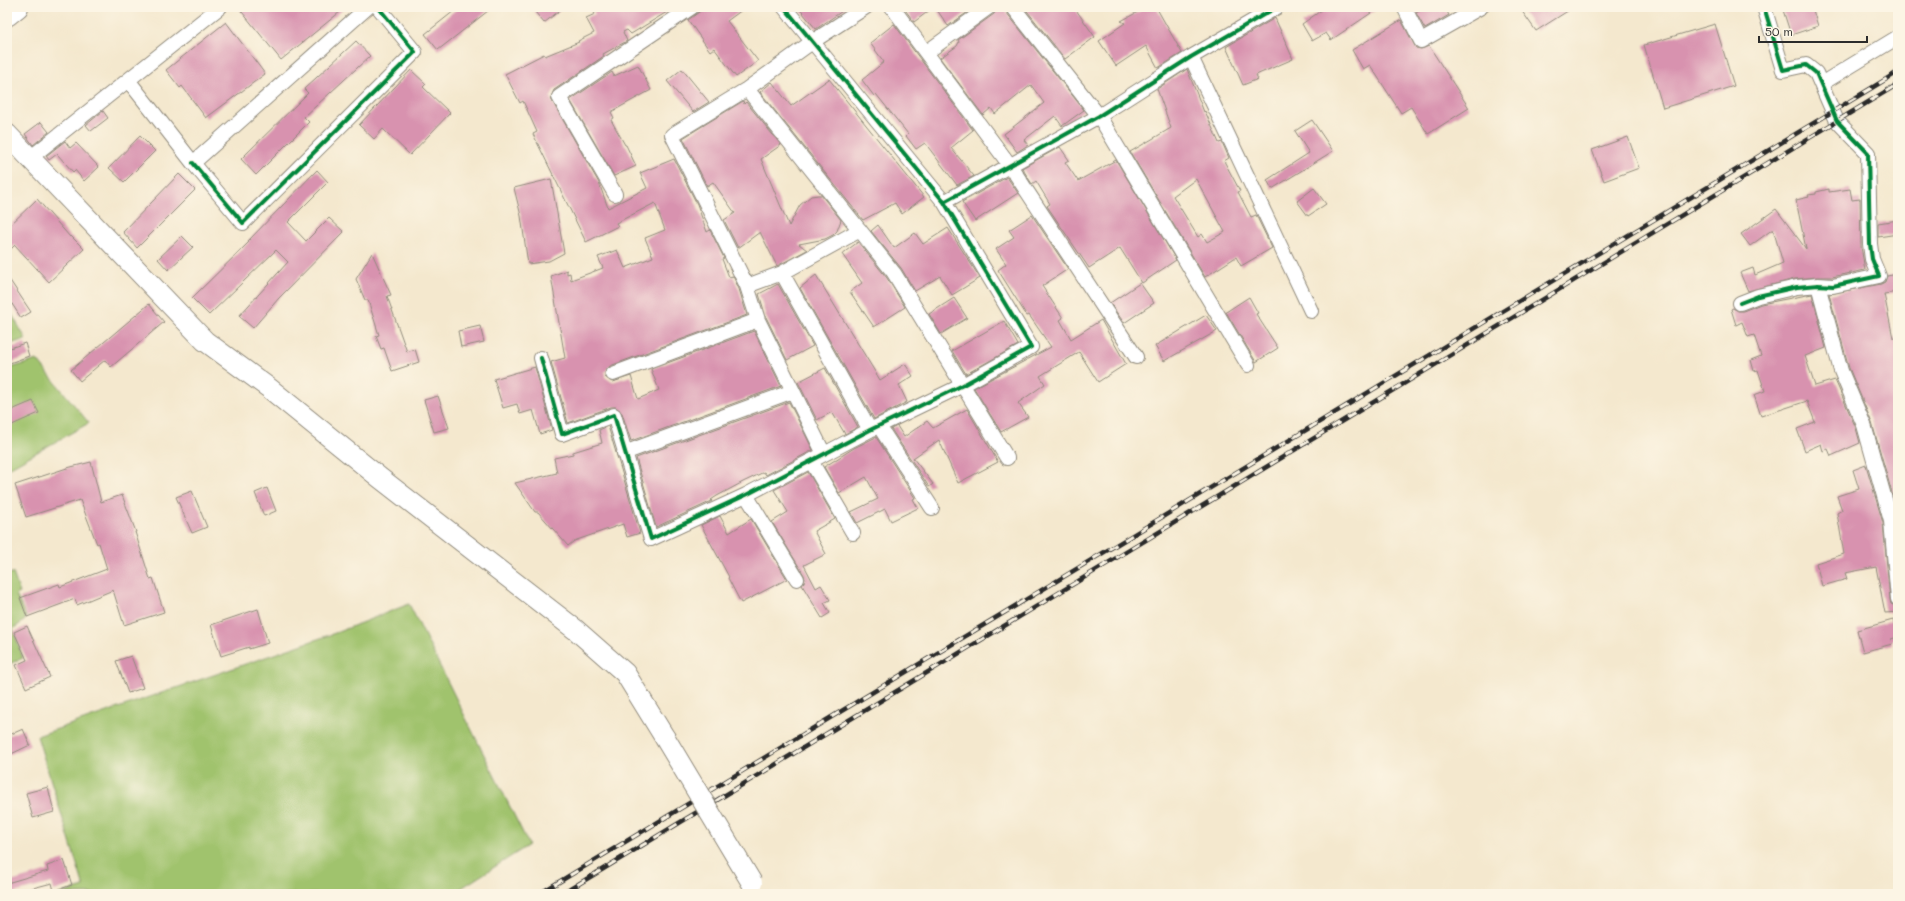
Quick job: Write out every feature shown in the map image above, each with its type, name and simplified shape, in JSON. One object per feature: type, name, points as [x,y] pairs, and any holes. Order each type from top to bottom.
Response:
[{"type":"highway","points":[[7,15],[17,7]]},
{"type":"main road","points":[[7,134],[205,341],[269,388],[380,478],[576,630],[626,673],[752,889]]},
{"type":"street","points":[[30,158],[220,7]]},
{"type":"street","points":[[193,163],[368,7]]},
{"type":"street","points":[[128,80],[193,163],[243,223],[414,52],[378,7]]},
{"type":"street","points":[[615,194],[559,97],[677,11],[692,7]]},
{"type":"street","points":[[541,358],[562,434],[614,415],[624,453],[651,539],[746,495],[874,428],[963,385],[1031,347],[944,202],[784,7]]},
{"type":"street","points":[[824,454],[758,320],[747,286],[672,135],[746,89],[812,42],[866,7]]},
{"type":"street","points":[[892,7],[1010,164],[1136,357]]},
{"type":"street","points":[[926,52],[989,7]]},
{"type":"street","points":[[1012,7],[1099,116],[1248,365]]},
{"type":"street","points":[[944,202],[1010,164],[1099,116],[1191,57],[1277,7]]},
{"type":"street","points":[[1404,7],[1421,41],[1481,7]]},
{"type":"street","points":[[1740,303],[1777,291],[1818,285],[1833,286],[1879,276],[1872,259],[1870,244],[1868,154],[1837,121],[1816,73],[1806,65],[1783,70],[1764,7]]},
{"type":"street","points":[[1821,84],[1898,37]]},
{"type":"street","points":[[1191,57],[1311,311]]},
{"type":"street","points":[[746,89],[894,273],[1007,458]]},
{"type":"street","points":[[747,286],[782,273],[860,230]]},
{"type":"street","points":[[782,273],[874,428],[932,508]]},
{"type":"street","points":[[1818,285],[1841,371],[1864,425],[1891,521],[1898,599]]},
{"type":"street","points":[[613,374],[758,320]]},
{"type":"street","points":[[624,453],[793,391]]},
{"type":"street","points":[[811,461],[853,533]]},
{"type":"street","points":[[746,495],[798,579]]},
{"type":"green space","points":[[7,306],[26,339],[7,345]]},
{"type":"green space","points":[[37,360],[89,423],[7,469],[7,369]]},
{"type":"green space","points":[[13,573],[20,593],[16,595],[26,617],[25,620],[13,629],[23,658],[7,665],[7,574]]},
{"type":"green space","points":[[409,604],[529,845],[452,894],[59,894],[84,887],[37,736],[338,632]]},
{"type":"building","points":[[238,7],[346,7],[281,60]]},
{"type":"building","points":[[459,7],[493,7],[438,50],[425,34]]},
{"type":"building","points":[[531,7],[564,7],[544,23]]},
{"type":"building","points":[[591,7],[675,7],[631,34],[627,30],[623,32],[627,41],[603,54],[604,56],[554,90],[551,97],[552,101],[599,183],[608,208],[647,188],[640,173],[674,159],[697,204],[707,232],[710,230],[724,258],[722,259],[729,277],[733,276],[739,289],[747,315],[610,366],[605,372],[605,377],[612,382],[631,376],[638,399],[659,390],[651,369],[754,331],[781,386],[631,441],[622,413],[616,407],[611,407],[568,423],[551,362],[565,358],[551,276],[567,270],[567,274],[570,273],[571,280],[603,268],[598,257],[617,250],[625,268],[653,257],[645,238],[665,230],[655,203],[616,223],[618,226],[586,242],[533,134],[537,132],[523,101],[520,103],[505,74],[544,54],[545,56],[579,42],[578,41],[594,33],[586,18],[595,14]]},
{"type":"building","points":[[706,7],[746,7],[727,21],[758,61],[736,77],[714,48],[710,51],[688,20]]},
{"type":"building","points":[[798,7],[848,7],[816,29]]},
{"type":"building","points":[[903,7],[934,7],[914,22]]},
{"type":"building","points":[[935,7],[975,7],[948,26]]},
{"type":"building","points":[[997,7],[1005,7],[1006,12],[1084,110],[1062,126],[1055,116],[1024,140],[1028,145],[1017,152],[1004,134],[1044,103],[1031,85],[995,114],[991,108],[983,115],[940,58],[957,46],[959,42],[958,40],[994,14]]},
{"type":"building","points":[[1024,7],[1074,7],[1095,37],[1065,59]]},
{"type":"building","points":[[1147,7],[1156,7],[1182,53],[1158,68],[1146,46],[1116,66],[1099,41],[1125,23],[1121,21]]},
{"type":"building","points":[[1326,7],[1380,7],[1331,40],[1326,33],[1312,41],[1302,24]]},
{"type":"building","points":[[1426,7],[1444,7],[1449,15],[1425,29],[1416,13]]},
{"type":"building","points":[[1519,7],[1574,7],[1536,31]]},
{"type":"building","points":[[1782,7],[1812,7],[1818,26],[1791,35]]},
{"type":"building","points":[[1275,18],[1293,59],[1256,75],[1258,79],[1243,85],[1226,47]]},
{"type":"building","points":[[1401,20],[1416,48],[1421,49],[1429,46],[1469,108],[1428,134],[1411,107],[1401,113],[1370,65],[1363,69],[1352,50]]},
{"type":"building","points":[[226,22],[265,74],[206,118],[182,86],[180,88],[166,70]]},
{"type":"building","points":[[894,24],[973,130],[951,148],[974,176],[957,185],[925,143],[916,149],[906,136],[908,134],[876,94],[874,96],[862,80],[884,62],[870,43]]},
{"type":"building","points":[[1715,24],[1734,86],[1663,108],[1644,45]]},
{"type":"building","points":[[356,41],[370,56],[304,117],[309,122],[256,175],[241,159],[308,93],[304,89]]},
{"type":"building","points":[[638,65],[651,90],[611,112],[614,118],[611,120],[626,145],[636,166],[614,176],[570,100],[612,72],[614,76]]},
{"type":"building","points":[[682,69],[709,102],[693,112],[667,81]]},
{"type":"building","points":[[1187,69],[1204,112],[1205,111],[1219,143],[1222,142],[1229,158],[1224,161],[1240,191],[1238,192],[1251,217],[1256,215],[1272,248],[1241,266],[1236,257],[1205,277],[1130,152],[1171,128],[1157,89]],"holes":[[[1196,179],[1225,232],[1207,242],[1202,234],[1198,237],[1173,196]]]},
{"type":"building","points":[[411,70],[426,84],[423,87],[450,113],[410,155],[383,129],[374,139],[359,125]]},
{"type":"building","points":[[829,79],[924,197],[902,214],[895,203],[863,220],[760,92],[772,82],[791,106]]},
{"type":"building","points":[[743,101],[744,104],[746,102],[781,145],[761,159],[789,226],[800,205],[811,196],[818,195],[821,195],[841,220],[837,231],[833,235],[825,239],[799,244],[807,250],[777,266],[760,232],[738,248],[724,220],[735,213],[713,182],[707,186],[683,138]]},
{"type":"building","points":[[103,111],[108,118],[91,131],[86,125]]},
{"type":"building","points":[[1312,120],[1333,151],[1272,189],[1267,180],[1309,153],[1295,131]]},
{"type":"building","points":[[41,122],[49,132],[33,145],[25,134]]},
{"type":"building","points":[[140,136],[155,151],[124,182],[109,168]]},
{"type":"building","points":[[1628,137],[1639,168],[1604,181],[1592,150]]},
{"type":"building","points":[[65,141],[70,148],[76,143],[99,167],[84,181],[75,170],[73,172],[57,154],[49,160],[46,156]]},
{"type":"building","points":[[1060,147],[1069,160],[1065,162],[1078,181],[1116,160],[1176,260],[1142,283],[1120,248],[1089,268],[1047,206],[1050,204],[1036,181],[1032,184],[1022,168]]},
{"type":"building","points":[[317,170],[328,182],[288,222],[306,241],[329,218],[344,232],[279,298],[253,328],[239,316],[288,262],[276,250],[209,315],[192,298],[249,242],[248,241]]},
{"type":"building","points":[[179,174],[195,190],[137,248],[123,232]]},
{"type":"building","points":[[1007,177],[1018,193],[975,221],[962,202]]},
{"type":"building","points":[[551,179],[564,253],[549,261],[528,264],[521,216],[514,188]]},
{"type":"building","points":[[1314,188],[1326,204],[1308,216],[1297,201]]},
{"type":"building","points":[[1829,189],[1829,192],[1850,189],[1852,200],[1860,199],[1861,247],[1865,270],[1832,277],[1795,279],[1748,291],[1740,273],[1753,268],[1755,275],[1783,263],[1773,229],[1750,246],[1741,234],[1776,209],[1806,249],[1796,200],[1809,197],[1808,195],[1816,194],[1816,192]]},
{"type":"building","points":[[37,199],[70,237],[71,236],[84,249],[49,282],[15,245],[7,253],[7,228]]},
{"type":"building","points":[[1032,215],[1068,269],[1042,286],[1063,318],[1060,320],[1071,339],[1101,320],[1126,364],[1098,382],[1079,352],[1040,376],[1045,384],[1018,403],[1028,417],[1001,432],[974,388],[1051,347],[1029,315],[1027,316],[998,270],[1006,264],[996,249],[1014,237],[1009,230]]},
{"type":"building","points":[[1898,220],[1898,234],[1878,237],[1878,223]]},
{"type":"building","points":[[878,225],[894,248],[915,233],[923,244],[948,228],[980,278],[952,295],[940,276],[915,291],[901,268],[871,231]]},
{"type":"building","points":[[182,236],[193,247],[168,270],[158,259]]},
{"type":"building","points":[[858,242],[887,278],[905,307],[874,327],[850,292],[862,283],[842,254]]},
{"type":"building","points":[[372,253],[391,295],[387,296],[407,352],[415,349],[419,362],[392,371],[384,348],[381,349],[376,336],[379,335],[368,300],[365,300],[356,279]]},
{"type":"building","points":[[1898,274],[1898,292],[1884,294],[1893,338],[1898,336],[1898,514],[1872,423],[1849,368],[1829,294],[1881,284],[1885,282],[1887,276]]},
{"type":"building","points":[[816,275],[880,380],[905,364],[913,376],[899,385],[907,402],[874,419],[800,288]]},
{"type":"building","points":[[7,276],[31,312],[21,318],[7,296]]},
{"type":"building","points":[[1140,283],[1154,303],[1124,323],[1110,303]]},
{"type":"building","points":[[778,284],[813,346],[787,360],[766,317],[759,294]]},
{"type":"building","points":[[1812,294],[1826,348],[1805,356],[1815,386],[1835,380],[1856,428],[1860,443],[1831,456],[1828,449],[1823,451],[1821,444],[1805,451],[1797,429],[1815,422],[1807,401],[1761,416],[1754,395],[1765,391],[1758,370],[1754,371],[1751,360],[1761,356],[1754,335],[1748,337],[1742,322],[1736,325],[1731,309],[1733,308],[1738,311],[1743,311],[1761,304]]},
{"type":"building","points":[[1249,297],[1258,313],[1256,314],[1278,348],[1256,362],[1226,312]]},
{"type":"building","points":[[954,298],[967,318],[941,334],[929,314]]},
{"type":"building","points":[[149,304],[164,322],[111,367],[105,360],[80,381],[71,370]]},
{"type":"building","points":[[1206,315],[1217,331],[1164,361],[1155,346]]},
{"type":"building","points":[[1004,321],[1018,345],[966,374],[952,351]]},
{"type":"building","points":[[480,326],[484,342],[461,347],[458,331]]},
{"type":"building","points":[[25,343],[29,356],[7,364],[7,349]]},
{"type":"building","points":[[535,367],[552,430],[540,434],[533,410],[520,414],[517,404],[503,408],[494,379]]},
{"type":"building","points":[[825,368],[858,427],[845,434],[832,412],[817,420],[798,382]]},
{"type":"building","points":[[438,396],[449,428],[434,432],[424,400]]},
{"type":"building","points":[[33,401],[39,413],[12,425],[7,412]]},
{"type":"building","points":[[789,402],[813,450],[766,475],[764,472],[743,482],[717,496],[711,500],[712,501],[656,527],[636,458]]},
{"type":"building","points":[[967,409],[998,462],[958,483],[939,440],[913,458],[933,484],[929,487],[891,429],[897,426],[904,437],[927,421],[933,428]]},
{"type":"building","points":[[608,426],[640,533],[627,537],[623,524],[574,541],[568,546],[538,512],[535,512],[515,483],[557,473],[554,458],[573,454],[573,452],[602,443],[599,430]]},
{"type":"building","points":[[876,437],[915,498],[913,499],[918,508],[891,521],[885,509],[857,523],[851,512],[878,499],[866,477],[839,493],[824,467],[854,448]]},
{"type":"building","points":[[91,462],[101,502],[122,495],[136,532],[150,579],[153,578],[164,612],[124,625],[113,590],[77,605],[75,599],[27,617],[20,598],[59,584],[60,587],[107,569],[99,543],[97,544],[80,500],[26,517],[15,485],[67,468]]},
{"type":"building","points":[[1866,465],[1883,523],[1890,600],[1891,604],[1898,607],[1898,612],[1885,613],[1876,567],[1845,573],[1847,579],[1822,586],[1816,563],[1844,554],[1837,513],[1842,510],[1837,496],[1859,489],[1853,470]]},
{"type":"building","points":[[808,472],[835,519],[814,531],[826,554],[804,565],[816,588],[821,585],[830,600],[824,603],[830,613],[822,618],[802,585],[805,579],[804,575],[772,522],[788,512],[774,490]]},
{"type":"building","points":[[267,488],[276,511],[264,516],[255,493]]},
{"type":"building","points":[[192,491],[207,527],[192,533],[176,497]]},
{"type":"building","points":[[720,516],[729,533],[751,519],[787,579],[741,603],[701,525]]},
{"type":"building","points":[[258,609],[268,643],[249,649],[249,647],[221,656],[211,625]]},
{"type":"building","points":[[1893,620],[1898,637],[1891,639],[1892,644],[1863,652],[1857,630]]},
{"type":"building","points":[[27,626],[50,677],[26,688],[16,665],[27,660],[14,632]]},
{"type":"building","points":[[131,656],[143,688],[128,693],[116,661]]},
{"type":"building","points":[[23,729],[30,745],[7,756],[7,736]]},
{"type":"building","points":[[48,787],[54,812],[33,818],[26,793]]},
{"type":"building","points":[[64,860],[72,885],[54,891],[52,883],[10,894],[7,883],[48,871],[47,866]]},
{"type":"railway","points":[[539,894],[1898,72]]},
{"type":"railway","points":[[562,894],[1898,84]]},
{"type":"cycle path","points":[[193,163],[243,223],[415,52],[378,7]]},
{"type":"cycle path","points":[[784,7],[944,202],[1099,116],[1191,57],[1277,7]]},
{"type":"cycle path","points":[[1740,303],[1758,296],[1797,287],[1818,285],[1833,286],[1879,276],[1872,259],[1870,244],[1868,153],[1837,121],[1816,73],[1806,65],[1783,70],[1764,7]]},
{"type":"cycle path","points":[[541,358],[562,434],[614,415],[651,539],[746,495],[870,430],[963,385],[1031,347],[944,202]]}]
